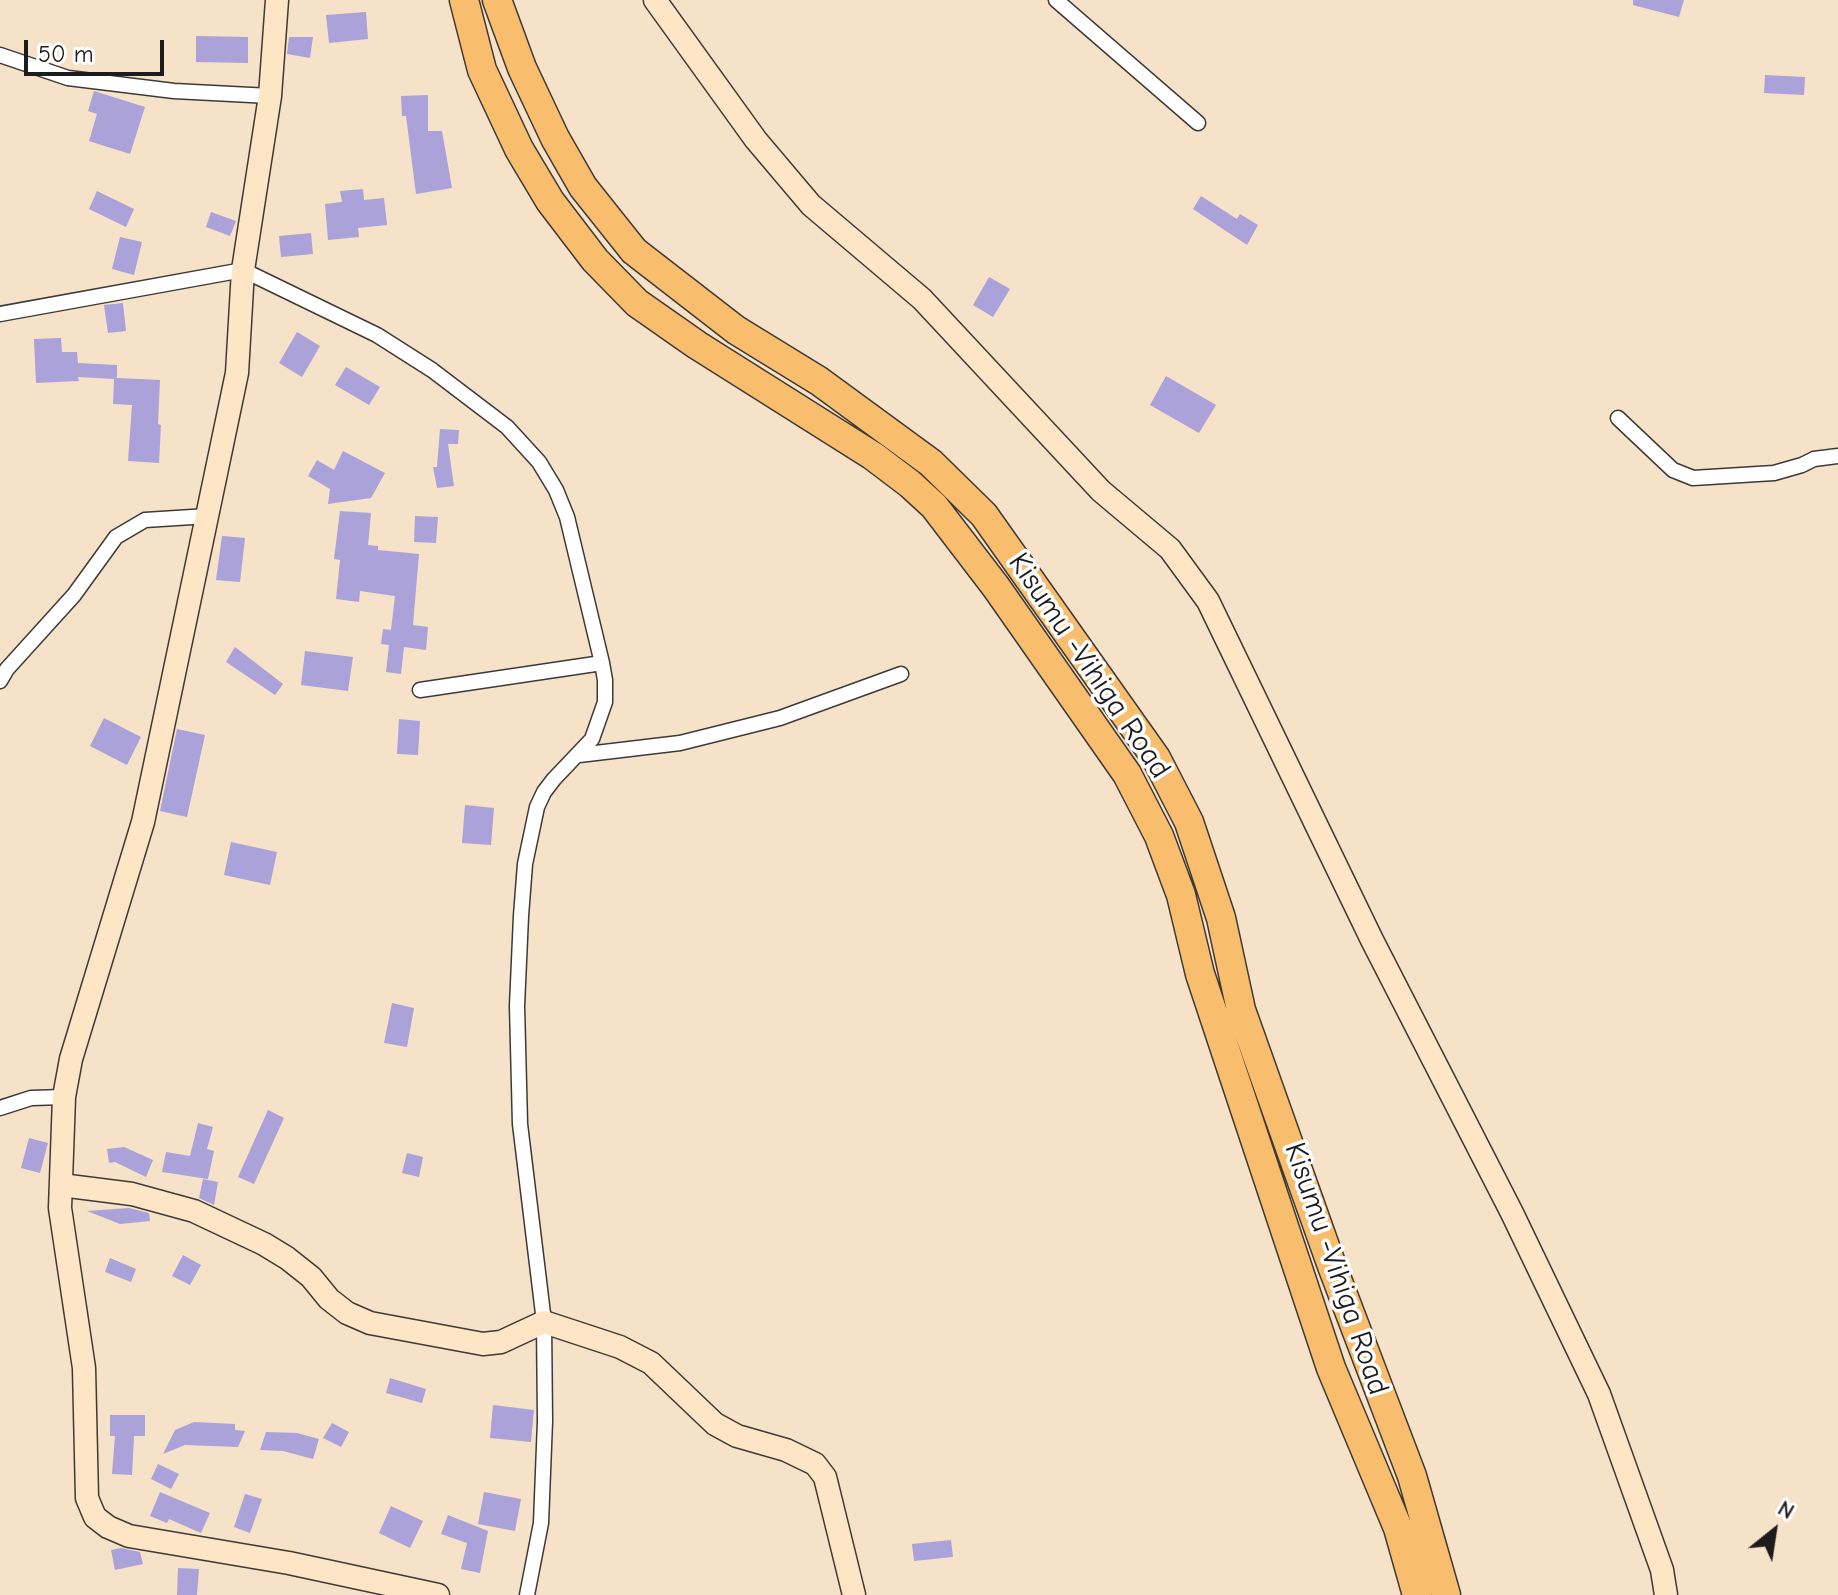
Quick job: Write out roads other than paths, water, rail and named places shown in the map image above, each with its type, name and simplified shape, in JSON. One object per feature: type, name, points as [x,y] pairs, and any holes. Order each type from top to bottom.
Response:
[{"type":"highway","name":"Kisumu -Vihiga Road","points":[[464,0],[482,70],[519,149],[550,201],[595,260],[637,303],[697,345],[873,456],[934,506],[996,587],[1127,774],[1159,836],[1181,895],[1200,974],[1331,1368],[1398,1528],[1417,1595]]},
{"type":"highway","name":"Kisumu -Vihiga Road","points":[[497,0],[522,68],[555,138],[583,187],[634,251],[736,330],[819,381],[931,463],[984,515],[1156,758],[1189,822],[1221,918],[1241,1010],[1332,1266],[1412,1476],[1446,1595]]},
{"type":"street","points":[[277,0],[270,96],[243,270],[237,373],[143,822],[71,1059],[64,1097],[60,1208],[84,1368],[87,1498],[95,1517],[129,1536],[289,1563],[438,1595]]},
{"type":"street","points":[[655,0],[756,140],[811,205],[922,299],[1101,491],[1170,549],[1208,601],[1372,940],[1512,1213],[1599,1394],[1662,1570],[1666,1595]]},
{"type":"street","points":[[1056,0],[1198,123]]},
{"type":"street","points":[[0,55],[68,78],[174,91],[270,96]]},
{"type":"street","points":[[0,314],[243,270],[377,335],[432,370],[507,427],[539,462],[556,490],[567,517],[602,663],[605,702],[592,739],[544,792],[537,807],[525,864],[517,1006],[520,1124],[544,1322],[545,1421],[541,1523],[527,1595]]},
{"type":"street","points":[[1618,418],[1673,470],[1693,478],[1774,473],[1814,459],[1838,456]]},
{"type":"street","points":[[2,671],[74,595],[116,537],[145,520],[208,516]]},
{"type":"street","points":[[420,690],[602,663]]},
{"type":"street","points":[[579,755],[680,743],[780,718],[901,674]]},
{"type":"street","points":[[0,1108],[31,1098],[64,1097]]},
{"type":"street","points":[[61,1185],[132,1194],[194,1211],[287,1258],[311,1277],[329,1299],[347,1313],[370,1323],[483,1344],[501,1342],[544,1322],[620,1347],[651,1363],[715,1424],[737,1436],[786,1450],[815,1464],[825,1477],[854,1595]]}]
